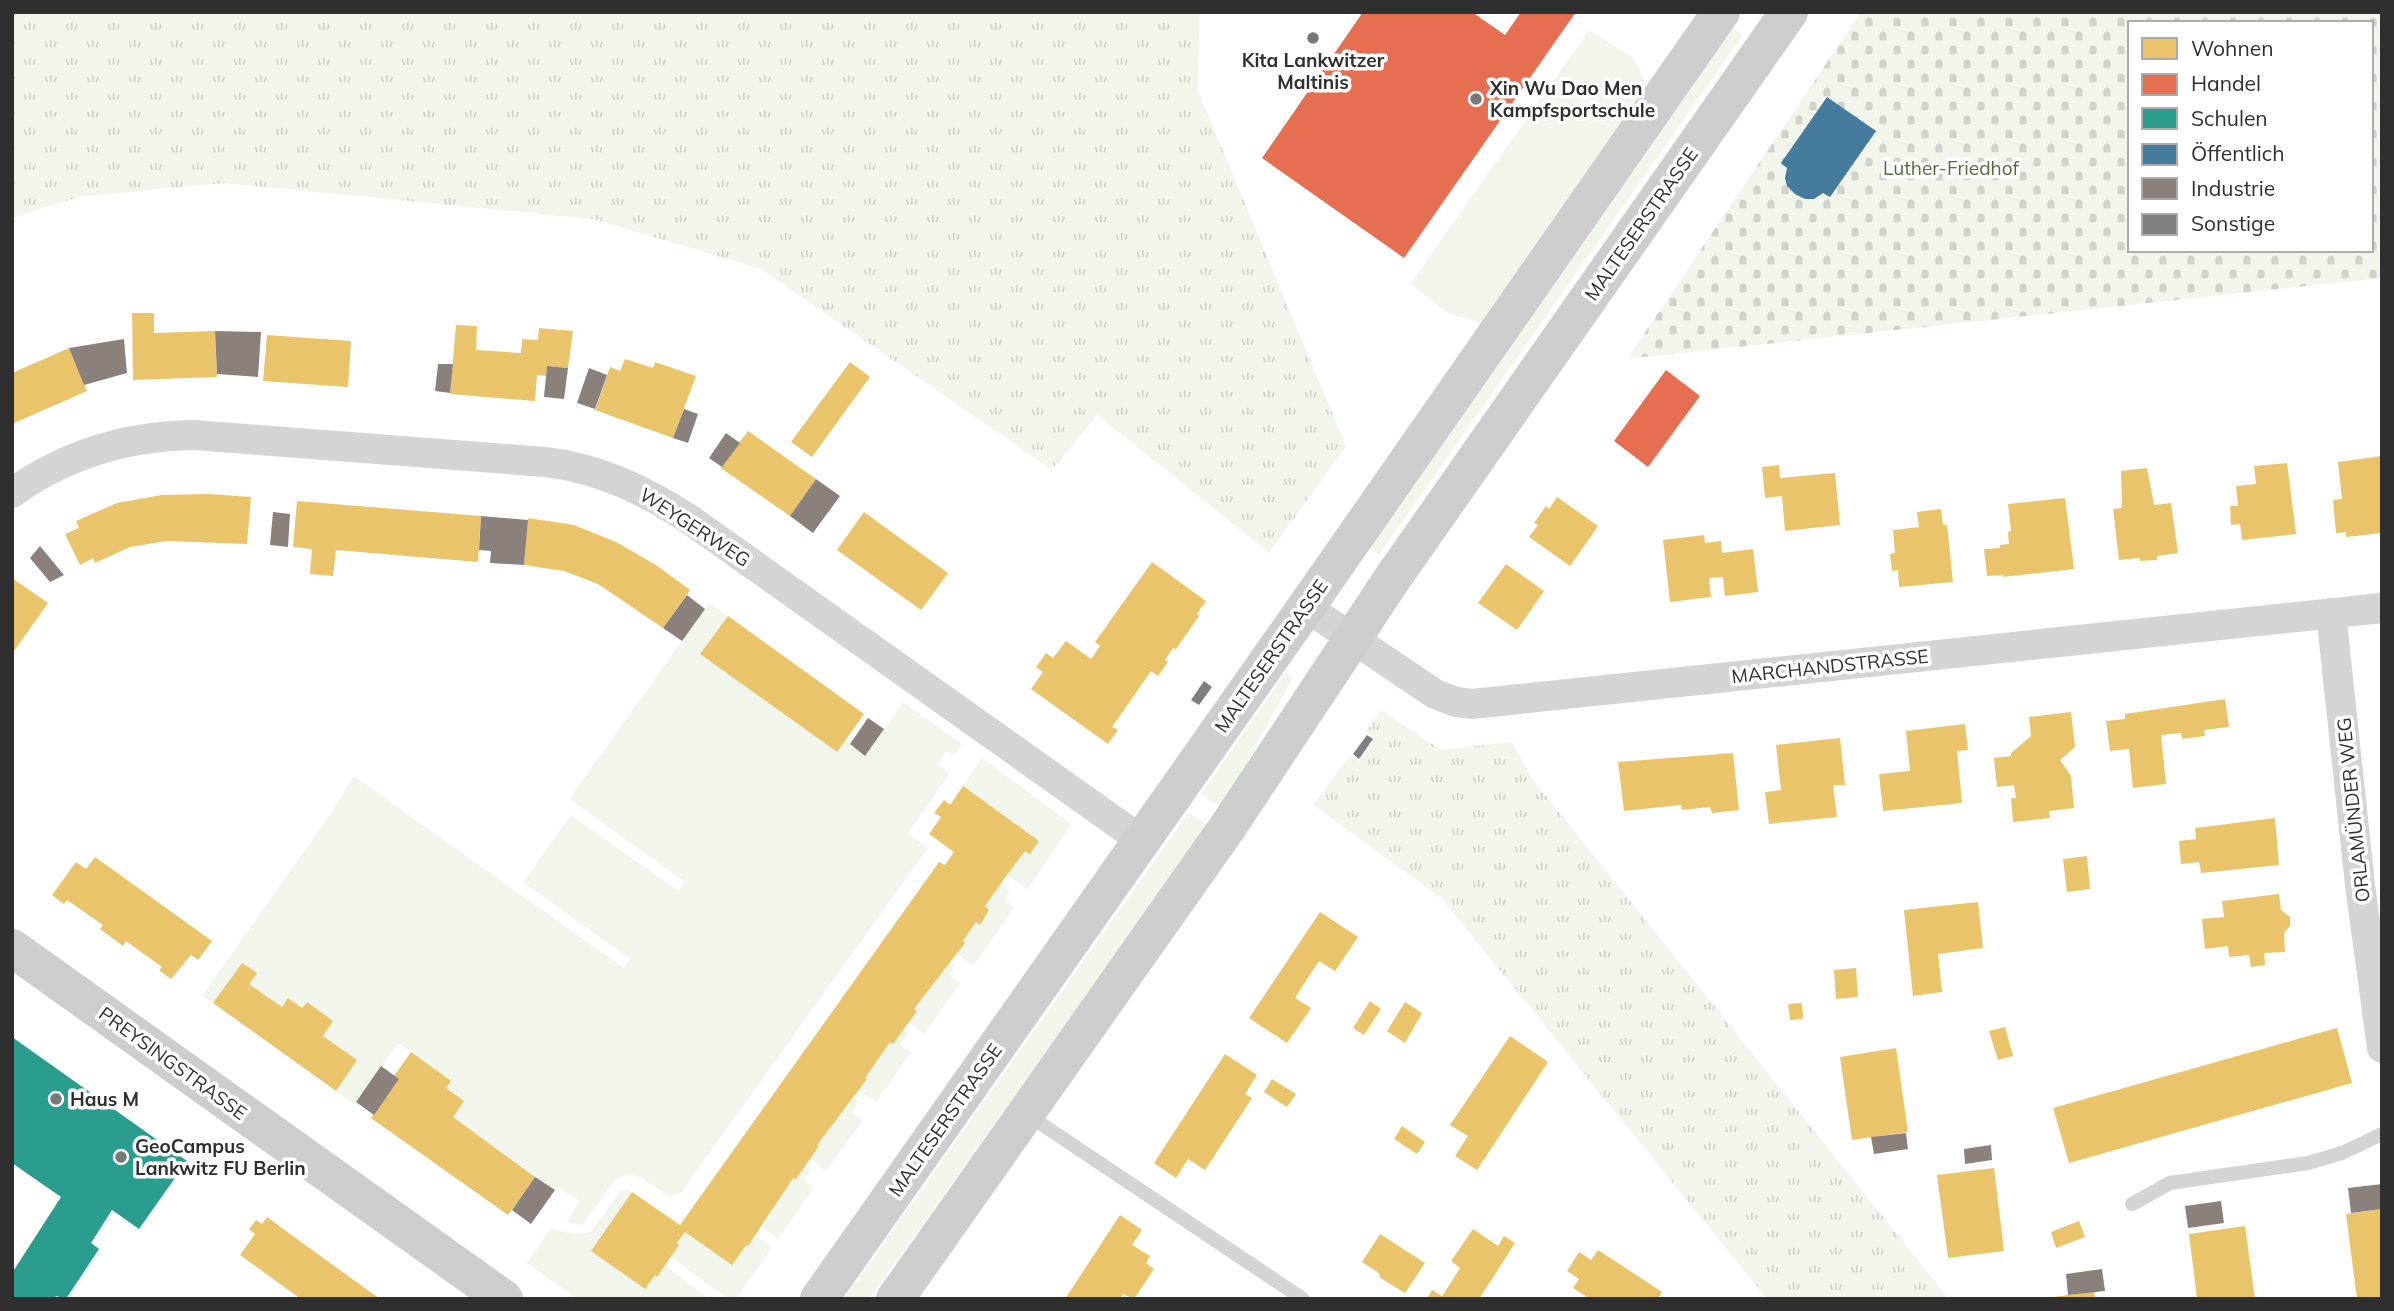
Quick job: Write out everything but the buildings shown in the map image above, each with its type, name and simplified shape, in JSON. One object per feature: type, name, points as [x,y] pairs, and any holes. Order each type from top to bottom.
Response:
[{"type":"main road","name":"MALTESERSTRASSE","points":[[818,1299],[1307,607],[1721,12]]},
{"type":"main road","name":"MALTESERSTRASSE","points":[[895,1299],[1229,825],[1353,639],[1789,12]]},
{"type":"main road","name":"PREYSINGSTRASSE","points":[[12,948],[504,1299]]},
{"type":"street","name":"WEYGERWEG","points":[[12,493],[67,460],[122,443],[158,436],[194,435],[545,462],[592,471],[625,482],[688,519],[1141,841]]},
{"type":"street","name":"MARCHANDSTRASSE","points":[[1307,607],[1435,694],[1456,702],[1472,704],[2382,608]]},
{"type":"street","name":"ORLAMÜNDER WEG","points":[[2331,613],[2360,885],[2382,1048]]},
{"type":"lane","points":[[1026,1113],[1303,1299]]},
{"type":"lane","points":[[2132,1204],[2171,1183],[2308,1163],[2342,1153],[2382,1134]]},
{"type":"green space","points":[[12,12],[1200,12],[1198,91],[1346,446],[1269,553],[1097,415],[1052,470],[761,269],[593,219],[223,183],[79,197],[12,218]]},
{"type":"green space","name":"Luther-Friedhof","points":[[1861,12],[2382,12],[2382,278],[1627,359]]},
{"type":"green space","points":[[1733,28],[1743,35],[1379,555],[1369,549]]},
{"type":"green space","points":[[1589,30],[1634,58],[1647,86],[1483,324],[1446,312],[1410,284]]},
{"type":"green space","points":[[709,603],[728,616],[701,654],[836,752],[845,741],[865,755],[903,702],[962,744],[954,756],[946,751],[937,764],[950,773],[908,833],[928,848],[680,1194],[669,1197],[644,1179],[623,1176],[616,1179],[583,1224],[567,1221],[580,1201],[558,1187],[555,1190],[453,1117],[464,1102],[446,1088],[451,1081],[398,1043],[354,1104],[336,1091],[357,1060],[323,1036],[333,1021],[307,1003],[302,1008],[288,998],[282,1007],[249,984],[256,973],[242,963],[213,1003],[202,996],[354,776],[624,968],[630,959],[523,882],[571,815],[679,891],[684,881],[569,799]]},
{"type":"green space","points":[[1286,672],[1293,677],[1238,779],[1219,807],[1201,794]]},
{"type":"green space","points":[[1381,710],[1441,750],[1512,742],[1531,777],[1949,1299],[1767,1299],[1441,898],[1313,805],[1350,755],[1359,761],[1375,738],[1366,731]]},
{"type":"green space","points":[[982,758],[1072,824],[1027,890],[1007,875],[1025,851],[1030,854],[1039,840],[963,786]]},
{"type":"green space","points":[[1188,813],[1207,825],[869,1299],[844,1299]]},
{"type":"green space","points":[[1001,884],[1010,891],[1004,900],[1015,907],[973,966],[957,954],[976,922],[980,924],[989,911],[985,906]]},
{"type":"green space","points":[[951,962],[956,966],[949,975],[960,983],[924,1034],[908,1022],[916,1011],[914,1009]]},
{"type":"green space","points":[[903,1030],[908,1033],[900,1044],[911,1052],[876,1102],[859,1091],[890,1042]]},
{"type":"green space","points":[[854,1098],[858,1101],[852,1112],[863,1120],[826,1171],[811,1159],[819,1147],[817,1145]]},
{"type":"green space","points":[[805,1166],[811,1170],[803,1180],[814,1188],[778,1239],[762,1227],[771,1214],[769,1212]]},
{"type":"green space","points":[[620,1191],[632,1192],[591,1251],[644,1289],[665,1266],[710,1299],[577,1299],[527,1263],[551,1228],[573,1234],[591,1232]]},
{"type":"green space","points":[[685,1232],[748,1246],[756,1236],[772,1248],[736,1299],[728,1299],[671,1257]]},
{"type":"place","name":"Kita Lankwitzer Maltinis","points":[[1313,38]]},
{"type":"place","name":"Xin Wu Dao Men Kampfsportschule","points":[[1476,99]]},
{"type":"place","name":"Haus M","points":[[56,1099]]},
{"type":"place","name":"GeoCampus Lankwitz FU Berlin","points":[[121,1157]]}]
